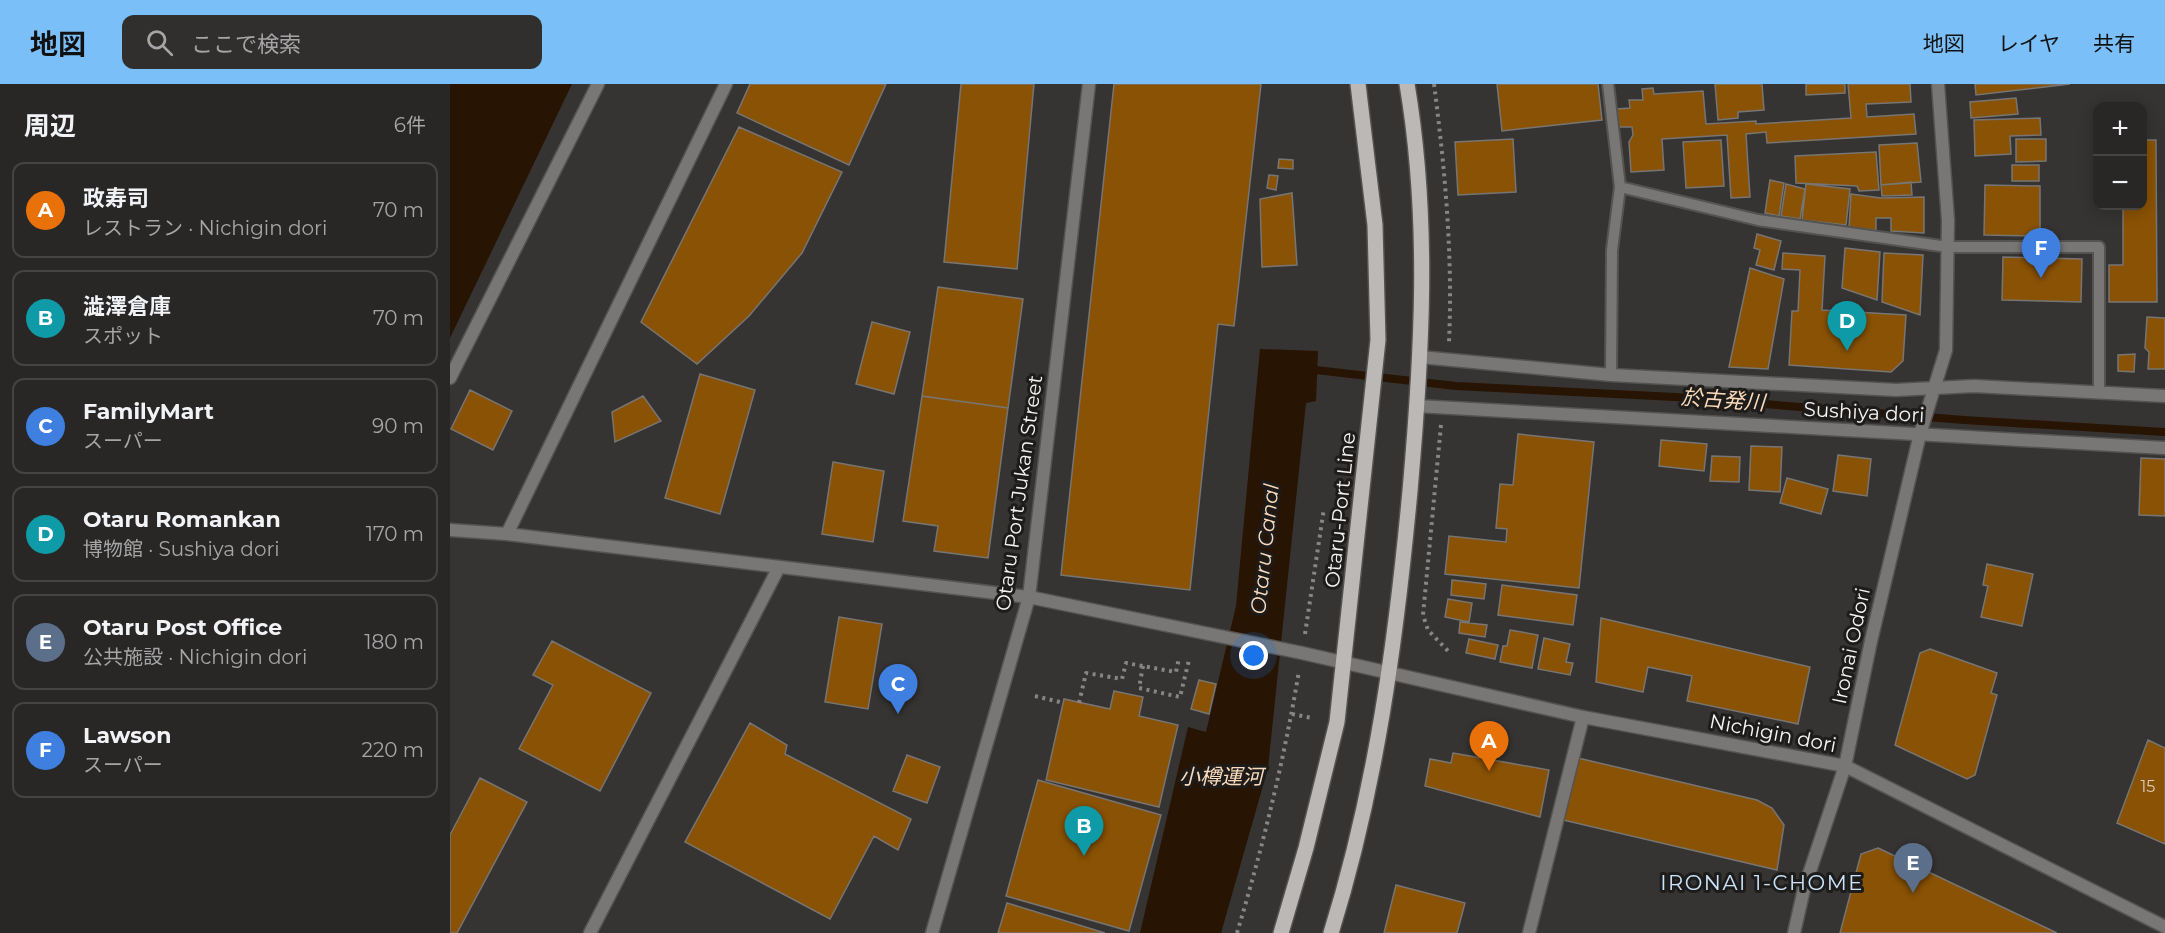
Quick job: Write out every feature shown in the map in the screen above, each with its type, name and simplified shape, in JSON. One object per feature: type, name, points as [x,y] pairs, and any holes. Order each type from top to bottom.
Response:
[{"type":"main road","name":"Otaru-Port Line","points":[[1281,933],[1306,848],[1337,722],[1378,340],[1375,225],[1358,84]]},
{"type":"main road","points":[[1331,933],[1354,860],[1398,621],[1417,406],[1424,245],[1407,84]]},
{"type":"street","points":[[452,370],[598,84]]},
{"type":"street","points":[[507,534],[726,84]]},
{"type":"street","name":"Otaru Port Jukan Street","points":[[932,933],[1029,597],[1089,84]]},
{"type":"street","name":"Ironai Odori","points":[[1794,933],[1804,889],[1845,766],[1870,641],[1920,434],[1946,350],[1948,247],[1938,84]]},
{"type":"street","name":"Sushiya dori","points":[[1420,357],[1611,375],[1896,390],[1974,386],[2165,396]]},
{"type":"street","name":"Sushiya dori","points":[[1417,406],[2165,448]]},
{"type":"street","name":"Nichigin dori","points":[[450,530],[507,534],[1029,597],[1297,652],[1583,717],[1845,766],[2165,927]]},
{"type":"street","points":[[590,933],[779,567]]},
{"type":"street","points":[[1528,933],[1583,717]]},
{"type":"lane","points":[[1608,84],[1620,187],[1612,250],[1611,375]]},
{"type":"lane","points":[[1620,187],[1758,220],[1948,247],[2099,247],[2099,392]]},
{"type":"path","points":[[1434,84],[1447,218],[1450,306],[1448,360]]},
{"type":"path","points":[[1443,407],[1424,615],[1428,630],[1449,651]]},
{"type":"path","points":[[1237,933],[1264,840],[1292,714],[1297,652],[1324,507]]},
{"type":"path","points":[[1079,703],[1086,673],[1122,679],[1126,663],[1176,672],[1179,658]]},
{"type":"path","points":[[1143,666],[1139,688],[1180,698],[1189,660]]},
{"type":"path","points":[[1035,696],[1064,703]]},
{"type":"path","points":[[1292,714],[1312,718]]},
{"type":"water","points":[[450,84],[572,84],[450,338]]},
{"type":"water","name":"小樽運河","points":[[1260,349],[1318,351],[1316,401],[1306,403],[1268,768],[1221,933],[1140,933],[1188,727],[1206,732],[1236,606]]},
{"type":"building","points":[[750,84],[886,84],[849,165],[737,113]]},
{"type":"building","points":[[961,84],[1034,84],[1017,269],[944,262]]},
{"type":"building","points":[[1114,84],[1261,84],[1234,326],[1218,324],[1190,590],[1061,575]]},
{"type":"building","points":[[1497,84],[1598,84],[1602,120],[1502,131]]},
{"type":"building","points":[[1715,84],[1762,84],[1764,110],[1738,112],[1738,118],[1718,120]]},
{"type":"building","points":[[1806,84],[1845,84],[1845,93],[1806,95]]},
{"type":"building","points":[[1848,84],[1910,84],[1911,102],[1866,104],[1867,117],[1914,114],[1916,134],[1767,143],[1766,132],[1746,134],[1750,197],[1731,198],[1727,135],[1662,139],[1664,170],[1631,172],[1629,142],[1633,135],[1632,127],[1619,127],[1617,109],[1630,108],[1629,100],[1643,100],[1642,89],[1653,88],[1654,94],[1703,91],[1706,124],[1756,121],[1756,124],[1851,118]]},
{"type":"building","points":[[1975,84],[2070,84],[1976,95]]},
{"type":"building","points":[[2016,98],[2018,114],[1971,118],[1970,102]]},
{"type":"building","points":[[2040,118],[2041,135],[2010,136],[2011,154],[1975,156],[1974,120]]},
{"type":"building","points":[[739,127],[842,172],[802,253],[749,316],[697,364],[641,322]]},
{"type":"building","points":[[1513,139],[1516,192],[1458,195],[1455,142]]},
{"type":"building","points":[[2016,139],[2046,139],[2046,161],[2016,162]]},
{"type":"building","points":[[1721,140],[1724,186],[1686,188],[1683,142]]},
{"type":"building","points":[[2147,140],[2156,140],[2157,302],[2109,302],[2109,265],[2123,265],[2123,210],[2147,210]]},
{"type":"building","points":[[1917,143],[1921,182],[1881,185],[1879,145]]},
{"type":"building","points":[[1876,152],[1879,190],[1859,191],[1857,186],[1796,183],[1795,156]]},
{"type":"building","points":[[1279,159],[1293,160],[1293,169],[1278,168]]},
{"type":"building","points":[[2012,165],[2039,165],[2039,181],[2012,181]]},
{"type":"building","points":[[1269,175],[1278,176],[1276,190],[1267,188]]},
{"type":"building","points":[[1770,180],[1784,183],[1779,216],[1765,213]]},
{"type":"building","points":[[1911,182],[1912,195],[1882,196],[1881,185]]},
{"type":"building","points":[[1786,184],[1805,189],[1800,219],[1781,216]]},
{"type":"building","points":[[1806,184],[1850,189],[1846,225],[1802,220]]},
{"type":"building","points":[[1985,185],[2040,186],[2040,236],[1984,235]]},
{"type":"building","points":[[1292,193],[1297,265],[1262,267],[1260,199]]},
{"type":"building","points":[[1851,194],[1881,198],[1924,197],[1924,233],[1891,231],[1891,218],[1876,218],[1876,230],[1849,228]]},
{"type":"building","points":[[1757,234],[1781,241],[1774,270],[1756,265],[1760,250],[1754,248]]},
{"type":"building","points":[[1845,248],[1880,252],[1877,300],[1842,288]]},
{"type":"building","points":[[1783,253],[1825,256],[1822,310],[1906,315],[1903,361],[1891,372],[1789,365],[1792,311],[1798,311],[1800,270],[1782,269]]},
{"type":"building","points":[[1884,253],[1923,255],[1920,315],[1882,302]]},
{"type":"building","points":[[2003,257],[2082,259],[2081,302],[2002,300]]},
{"type":"building","points":[[1750,268],[1784,279],[1768,369],[1729,367]]},
{"type":"building","points":[[938,287],[1023,299],[1008,408],[922,396]]},
{"type":"building","points":[[2147,317],[2165,318],[2165,369],[2148,369],[2149,352],[2145,348]]},
{"type":"building","points":[[872,322],[910,332],[894,394],[856,384]]},
{"type":"building","points":[[2135,354],[2134,372],[2118,371],[2118,355]]},
{"type":"building","points":[[700,374],[755,390],[720,514],[665,498]]},
{"type":"building","points":[[470,390],[512,411],[493,450],[451,429]]},
{"type":"building","points":[[643,396],[661,421],[615,442],[612,412]]},
{"type":"building","points":[[922,396],[1008,408],[988,558],[934,551],[938,526],[903,521]]},
{"type":"building","points":[[1518,434],[1594,442],[1579,588],[1445,574],[1449,536],[1506,542],[1507,529],[1496,528],[1500,484],[1513,485]]},
{"type":"building","points":[[1661,440],[1707,444],[1704,471],[1659,466]]},
{"type":"building","points":[[1751,446],[1782,447],[1780,492],[1749,490]]},
{"type":"building","points":[[1838,455],[1871,459],[1867,496],[1833,491]]},
{"type":"building","points":[[1712,456],[1740,457],[1739,482],[1710,481]]},
{"type":"building","points":[[2141,458],[2165,459],[2165,516],[2139,515]]},
{"type":"building","points":[[833,462],[884,471],[873,542],[822,534]]},
{"type":"building","points":[[1787,478],[1828,489],[1821,514],[1780,503]]},
{"type":"building","points":[[1987,564],[2033,574],[2022,626],[1981,617],[1988,586],[1983,585]]},
{"type":"building","points":[[1452,580],[1486,584],[1484,599],[1451,595]]},
{"type":"building","points":[[1502,585],[1577,595],[1573,625],[1498,615]]},
{"type":"building","points":[[1448,599],[1472,603],[1469,622],[1445,617]]},
{"type":"building","points":[[839,617],[882,624],[868,709],[825,702]]},
{"type":"building","points":[[1601,618],[1810,667],[1798,724],[1687,701],[1692,676],[1648,667],[1643,692],[1596,682]]},
{"type":"building","points":[[1460,622],[1487,625],[1485,637],[1459,633]]},
{"type":"building","points":[[1510,630],[1538,635],[1532,668],[1500,662],[1503,646],[1507,646]]},
{"type":"building","points":[[1544,638],[1570,644],[1566,662],[1573,663],[1570,675],[1538,669]]},
{"type":"building","points":[[1469,639],[1498,645],[1495,659],[1466,653]]},
{"type":"building","points":[[552,641],[651,693],[600,791],[519,749],[553,685],[533,675]]},
{"type":"building","points":[[1930,649],[1997,673],[1991,693],[1997,695],[1975,775],[1967,779],[1895,745],[1920,653]]},
{"type":"building","points":[[1199,680],[1216,684],[1209,714],[1191,709]]},
{"type":"building","points":[[1114,691],[1143,697],[1139,716],[1178,725],[1159,807],[1046,780],[1064,699],[1110,709]]},
{"type":"building","points":[[750,723],[787,745],[785,754],[911,819],[898,850],[874,836],[830,919],[685,842]]},
{"type":"building","points":[[2148,740],[2165,748],[2165,844],[2117,823]]},
{"type":"building","points":[[1453,753],[1549,770],[1540,817],[1425,786],[1430,759],[1451,763]]},
{"type":"building","points":[[907,755],[940,767],[927,803],[893,791]]},
{"type":"building","points":[[1578,758],[1757,800],[1772,808],[1784,825],[1777,870],[1563,820]]},
{"type":"building","points":[[480,778],[527,802],[457,933],[450,933],[450,835]]},
{"type":"building","points":[[1038,780],[1161,815],[1129,931],[1006,896]]},
{"type":"building","points":[[1878,848],[2057,933],[1840,933],[1861,854]]},
{"type":"building","points":[[1396,885],[1465,903],[1457,933],[1384,933]]},
{"type":"building","points":[[1007,903],[1105,933],[998,933]]},
{"type":"waterway","name":"於古発川","points":[[1307,369],[1456,386],[1675,397],[1964,420],[2165,432]]},
{"type":"place","name":"Lawson","points":[[2041,278]]},
{"type":"place","name":"Otaru Romankan","points":[[1847,351]]},
{"type":"place","name":"FamilyMart","points":[[898,714]]},
{"type":"place","name":"政寿司","points":[[1489,771]]},
{"type":"place","name":"澁澤倉庫","points":[[1084,856]]},
{"type":"place","name":"Otaru Post Office","points":[[1913,893]]},
{"type":"district","name":"IRONAI 1-CHOME","points":[[1762,883]]},
{"type":"water label","name":"Otaru Canal","points":[[1265,549]]}]
